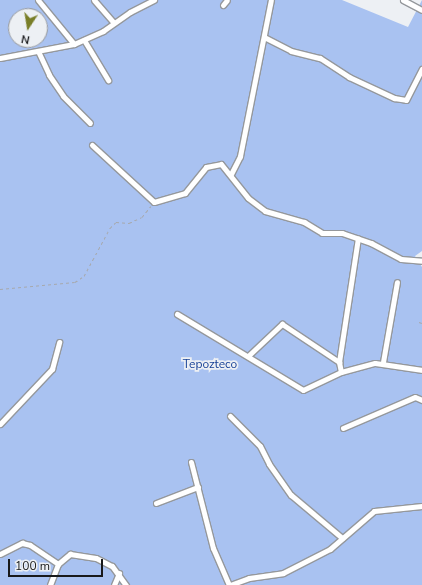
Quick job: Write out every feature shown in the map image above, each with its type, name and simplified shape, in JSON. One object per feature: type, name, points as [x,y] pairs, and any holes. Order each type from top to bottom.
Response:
[{"type":"street","points":[[38,0],[74,44]]},
{"type":"street","points":[[94,0],[114,23]]},
{"type":"street","points":[[0,58],[74,44],[84,40],[154,0]]},
{"type":"street","points":[[223,5],[227,0]]},
{"type":"street","points":[[231,174],[240,156],[270,0]]},
{"type":"street","points":[[403,0],[422,10]]},
{"type":"street","points":[[264,37],[291,51],[320,58],[349,77],[394,98],[406,100],[422,69]]},
{"type":"street","points":[[84,40],[108,80]]},
{"type":"street","points":[[38,52],[49,75],[63,96],[90,123]]},
{"type":"street","points":[[92,144],[154,202],[185,193],[206,167],[214,163],[226,167],[248,198],[265,211],[304,222],[322,233],[342,233],[358,238],[401,259],[422,261]]},
{"type":"street","points":[[341,372],[339,362],[358,238]]},
{"type":"street","points":[[383,362],[397,282]]},
{"type":"street","points":[[177,314],[303,390],[341,372],[383,362],[422,370]]},
{"type":"street","points":[[248,356],[282,324],[339,362]]},
{"type":"street","points":[[0,424],[52,369],[58,342]]},
{"type":"street","points":[[343,428],[415,397],[422,400]]},
{"type":"street","points":[[230,416],[260,446],[269,464],[291,495],[342,538]]},
{"type":"street","points":[[191,462],[213,548],[229,585],[249,578],[283,573],[330,549],[374,511],[422,506]]},
{"type":"street","points":[[156,503],[198,487]]},
{"type":"street","points":[[0,554],[22,543],[30,544],[58,564]]},
{"type":"street","points":[[50,585],[58,564],[70,554],[80,554],[96,558],[119,573],[126,585]]},
{"type":"street","points":[[114,585],[119,573]]},
{"type":"path","points":[[0,289],[75,282],[84,276],[110,228],[116,222],[129,223],[142,217],[154,202]]},
{"type":"green space","name":"Tepozteco","points":[[0,0],[342,0],[408,27],[422,0],[422,251],[415,256],[422,267],[422,585],[0,585]]}]
